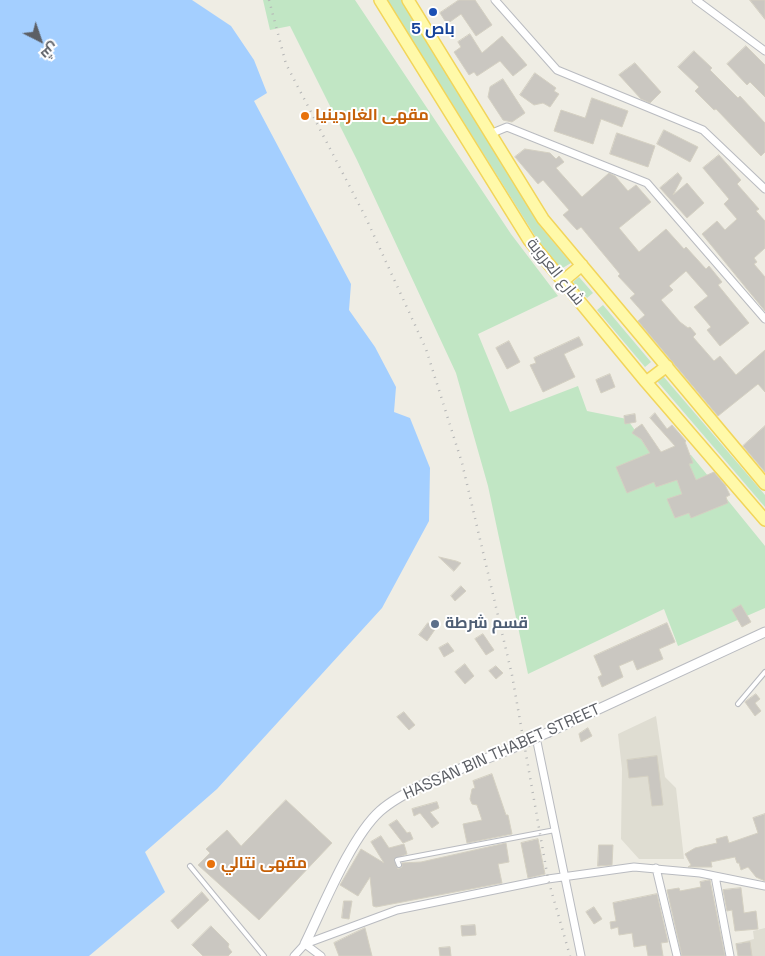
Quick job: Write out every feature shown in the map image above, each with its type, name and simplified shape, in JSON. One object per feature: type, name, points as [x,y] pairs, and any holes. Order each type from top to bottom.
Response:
[{"type":"main road","name":"شارع العروبة","points":[[380,0],[529,240],[646,382],[765,520]]},
{"type":"main road","name":"شارع العروبة","points":[[408,0],[543,219],[765,484]]},
{"type":"main road","points":[[563,281],[582,264]]},
{"type":"main road","points":[[646,382],[667,366]]},
{"type":"street","points":[[495,0],[557,70],[703,130],[765,189]]},
{"type":"street","points":[[696,0],[765,51]]},
{"type":"street","points":[[490,134],[507,127],[647,183],[765,319]]},
{"type":"street","name":"HASSAN BIN THABET STREET","points":[[305,944],[355,842],[380,811],[410,792],[536,738],[765,632]]},
{"type":"street","points":[[536,738],[581,956]]},
{"type":"street","points":[[294,956],[305,944],[397,910],[564,877],[634,867],[715,876],[765,886]]},
{"type":"street","points":[[656,868],[676,956]]},
{"type":"street","points":[[715,876],[730,956]]},
{"type":"street","points":[[305,944],[321,956]]},
{"type":"lane","points":[[738,704],[765,672]]},
{"type":"lane","points":[[400,865],[397,860],[555,830]]},
{"type":"lane","points":[[190,866],[264,956]]},
{"type":"shaded area","points":[[656,716],[665,777],[676,788],[684,859],[639,859],[621,839],[622,769],[618,734]]},
{"type":"shaded area","points":[[765,928],[765,956],[745,956],[742,942],[754,939],[753,931]]},
{"type":"green space","points":[[263,0],[355,0],[511,234],[558,296],[478,334],[510,412],[578,386],[587,411],[627,419],[651,453],[691,455],[765,546],[765,608],[678,646],[664,609],[528,674],[488,486],[456,373],[357,160],[290,26],[270,30]]},
{"type":"green space","points":[[387,0],[402,0],[540,226],[571,263],[561,269],[535,236]]},
{"type":"green space","points":[[579,277],[593,293],[587,298],[573,282]]},
{"type":"green space","points":[[603,305],[651,362],[645,367],[597,310]]},
{"type":"green space","points":[[663,376],[765,495],[765,507],[657,381]]},
{"type":"water","points":[[0,0],[192,0],[231,26],[254,60],[267,93],[254,101],[351,284],[349,310],[375,347],[396,387],[394,412],[410,418],[430,468],[429,521],[382,608],[217,789],[145,852],[165,892],[89,956],[0,956]]},
{"type":"building","points":[[459,0],[475,0],[492,25],[476,36],[461,14],[447,24],[440,13]]},
{"type":"building","points":[[750,0],[765,0],[765,19]]},
{"type":"building","points":[[470,34],[482,53],[502,36],[527,65],[513,76],[500,61],[477,76],[474,72],[469,75],[454,52],[461,47],[458,42]]},
{"type":"building","points":[[746,46],[765,65],[765,97],[750,82],[747,85],[727,64]]},
{"type":"building","points":[[694,51],[712,68],[710,70],[738,98],[740,96],[765,123],[765,152],[761,156],[716,109],[714,110],[695,91],[699,87],[678,67]]},
{"type":"building","points":[[635,63],[661,92],[650,103],[641,99],[619,75]]},
{"type":"building","points":[[535,73],[556,88],[554,91],[559,94],[550,107],[543,103],[534,105],[520,95]]},
{"type":"building","points":[[503,79],[525,113],[512,122],[503,120],[488,97],[490,87]]},
{"type":"building","points":[[592,98],[628,111],[622,127],[601,119],[593,144],[554,131],[561,110],[585,118]]},
{"type":"building","points":[[664,130],[698,147],[690,162],[657,144]]},
{"type":"building","points":[[617,133],[655,146],[648,167],[610,154]]},
{"type":"building","points":[[525,149],[550,153],[556,159],[559,156],[564,162],[556,168],[582,197],[609,173],[615,176],[628,191],[636,185],[651,202],[619,228],[639,252],[666,229],[706,269],[709,266],[722,282],[718,285],[749,323],[720,346],[707,330],[711,327],[694,307],[708,296],[686,271],[669,286],[673,290],[661,300],[680,322],[688,328],[690,327],[696,334],[693,337],[714,361],[720,356],[736,375],[765,350],[765,392],[758,384],[718,416],[638,321],[645,315],[630,298],[635,294],[618,276],[620,274],[581,227],[577,230],[563,215],[569,210],[543,180],[538,184],[515,157]]},
{"type":"building","points":[[719,155],[741,180],[737,184],[759,209],[756,211],[765,221],[765,248],[754,258],[757,262],[754,264],[765,277],[765,311],[702,234],[717,221],[725,230],[737,219],[724,204],[729,199],[703,168]]},
{"type":"building","points":[[678,173],[682,178],[673,195],[687,183],[704,203],[687,218],[660,188]]},
{"type":"building","points":[[579,337],[583,345],[564,354],[575,377],[543,392],[530,365],[536,363],[534,358]]},
{"type":"building","points":[[509,341],[520,362],[507,369],[496,348]]},
{"type":"building","points":[[610,374],[615,387],[601,393],[596,380]]},
{"type":"building","points":[[655,413],[667,429],[672,425],[686,441],[693,463],[689,464],[696,480],[714,472],[725,485],[730,495],[726,497],[728,503],[691,518],[689,513],[675,518],[667,499],[682,494],[677,480],[656,487],[654,482],[627,493],[616,467],[650,453],[641,439],[632,433],[635,429],[642,424],[661,452],[675,446],[650,418]]},
{"type":"building","points":[[635,414],[636,422],[625,424],[624,416]]},
{"type":"building","points":[[765,426],[765,472],[743,446]]},
{"type":"building","points":[[439,557],[456,561],[461,563],[454,571]]},
{"type":"building","points":[[461,586],[466,591],[455,601],[451,596]]},
{"type":"building","points":[[741,605],[751,622],[742,627],[732,610]]},
{"type":"building","points":[[428,623],[436,628],[427,641],[419,635]]},
{"type":"building","points":[[667,623],[675,642],[659,649],[663,659],[637,670],[633,660],[619,666],[623,677],[602,687],[598,677],[602,675],[594,656]]},
{"type":"building","points":[[483,634],[494,650],[486,655],[475,639]]},
{"type":"building","points":[[448,643],[454,651],[444,657],[439,648]]},
{"type":"building","points":[[465,664],[474,676],[465,684],[455,672]]},
{"type":"building","points":[[496,666],[503,673],[496,679],[489,671]]},
{"type":"building","points":[[756,694],[760,699],[755,703],[761,711],[755,716],[745,702]]},
{"type":"building","points":[[404,712],[415,725],[409,730],[397,717]]},
{"type":"building","points":[[588,728],[592,736],[581,742],[579,734]]},
{"type":"building","points":[[657,756],[663,805],[652,806],[648,776],[629,778],[627,760]]},
{"type":"building","points":[[492,774],[506,815],[508,815],[512,834],[467,843],[463,824],[482,820],[477,805],[472,804],[470,799],[472,789],[475,788],[473,781]]},
{"type":"building","points":[[286,800],[332,843],[259,920],[198,865],[210,853],[206,849],[227,830],[241,846]]},
{"type":"building","points":[[437,802],[439,808],[430,812],[439,823],[432,828],[420,813],[414,816],[412,809]]},
{"type":"building","points":[[765,814],[765,881],[756,877],[748,867],[741,870],[735,857],[711,862],[712,867],[688,867],[691,865],[685,854],[695,848],[717,843],[716,839],[727,836],[729,843],[758,833],[753,818]]},
{"type":"building","points":[[397,820],[407,833],[410,832],[413,839],[403,843],[389,825]]},
{"type":"building","points":[[381,836],[389,848],[404,844],[407,854],[394,859],[398,869],[402,867],[402,863],[421,862],[506,843],[509,862],[498,864],[502,883],[376,907],[373,906],[370,877],[358,896],[340,885],[361,849],[384,863],[371,842]]},
{"type":"building","points":[[538,839],[545,874],[528,878],[521,843]]},
{"type":"building","points":[[599,845],[613,845],[612,865],[598,866]]},
{"type":"building","points":[[710,880],[725,956],[682,956],[667,890],[679,888],[680,891],[701,887],[700,882]]},
{"type":"building","points":[[741,888],[744,913],[756,911],[758,929],[735,931],[732,910],[727,911],[723,890]]},
{"type":"building","points":[[202,892],[209,900],[178,929],[171,921]]},
{"type":"building","points":[[657,894],[668,942],[661,943],[663,956],[648,956],[646,945],[634,947],[632,933],[619,935],[618,927],[611,929],[610,922],[616,921],[613,903]]},
{"type":"building","points":[[344,901],[352,901],[349,919],[342,918]]},
{"type":"building","points":[[594,907],[602,919],[594,924],[586,912]]},
{"type":"building","points":[[475,925],[476,935],[462,936],[461,926]]},
{"type":"building","points":[[211,926],[229,944],[228,947],[232,952],[228,956],[203,956],[192,945]]},
{"type":"building","points":[[365,928],[372,956],[339,956],[334,943]]},
{"type":"building","points":[[750,942],[752,956],[738,956],[736,944]]},
{"type":"building","points":[[450,947],[451,956],[440,956],[439,948]]},
{"type":"railway","points":[[269,0],[286,64],[365,216],[426,349],[462,463],[512,675],[548,879],[570,956]]},
{"type":"place","name":"باص 5","points":[[433,12]]},
{"type":"place","name":"مقهى الغاردينيا","points":[[305,116]]},
{"type":"place","name":"قسم شرطة","points":[[435,624]]},
{"type":"place","name":"مقهى نتالي","points":[[211,864]]}]
